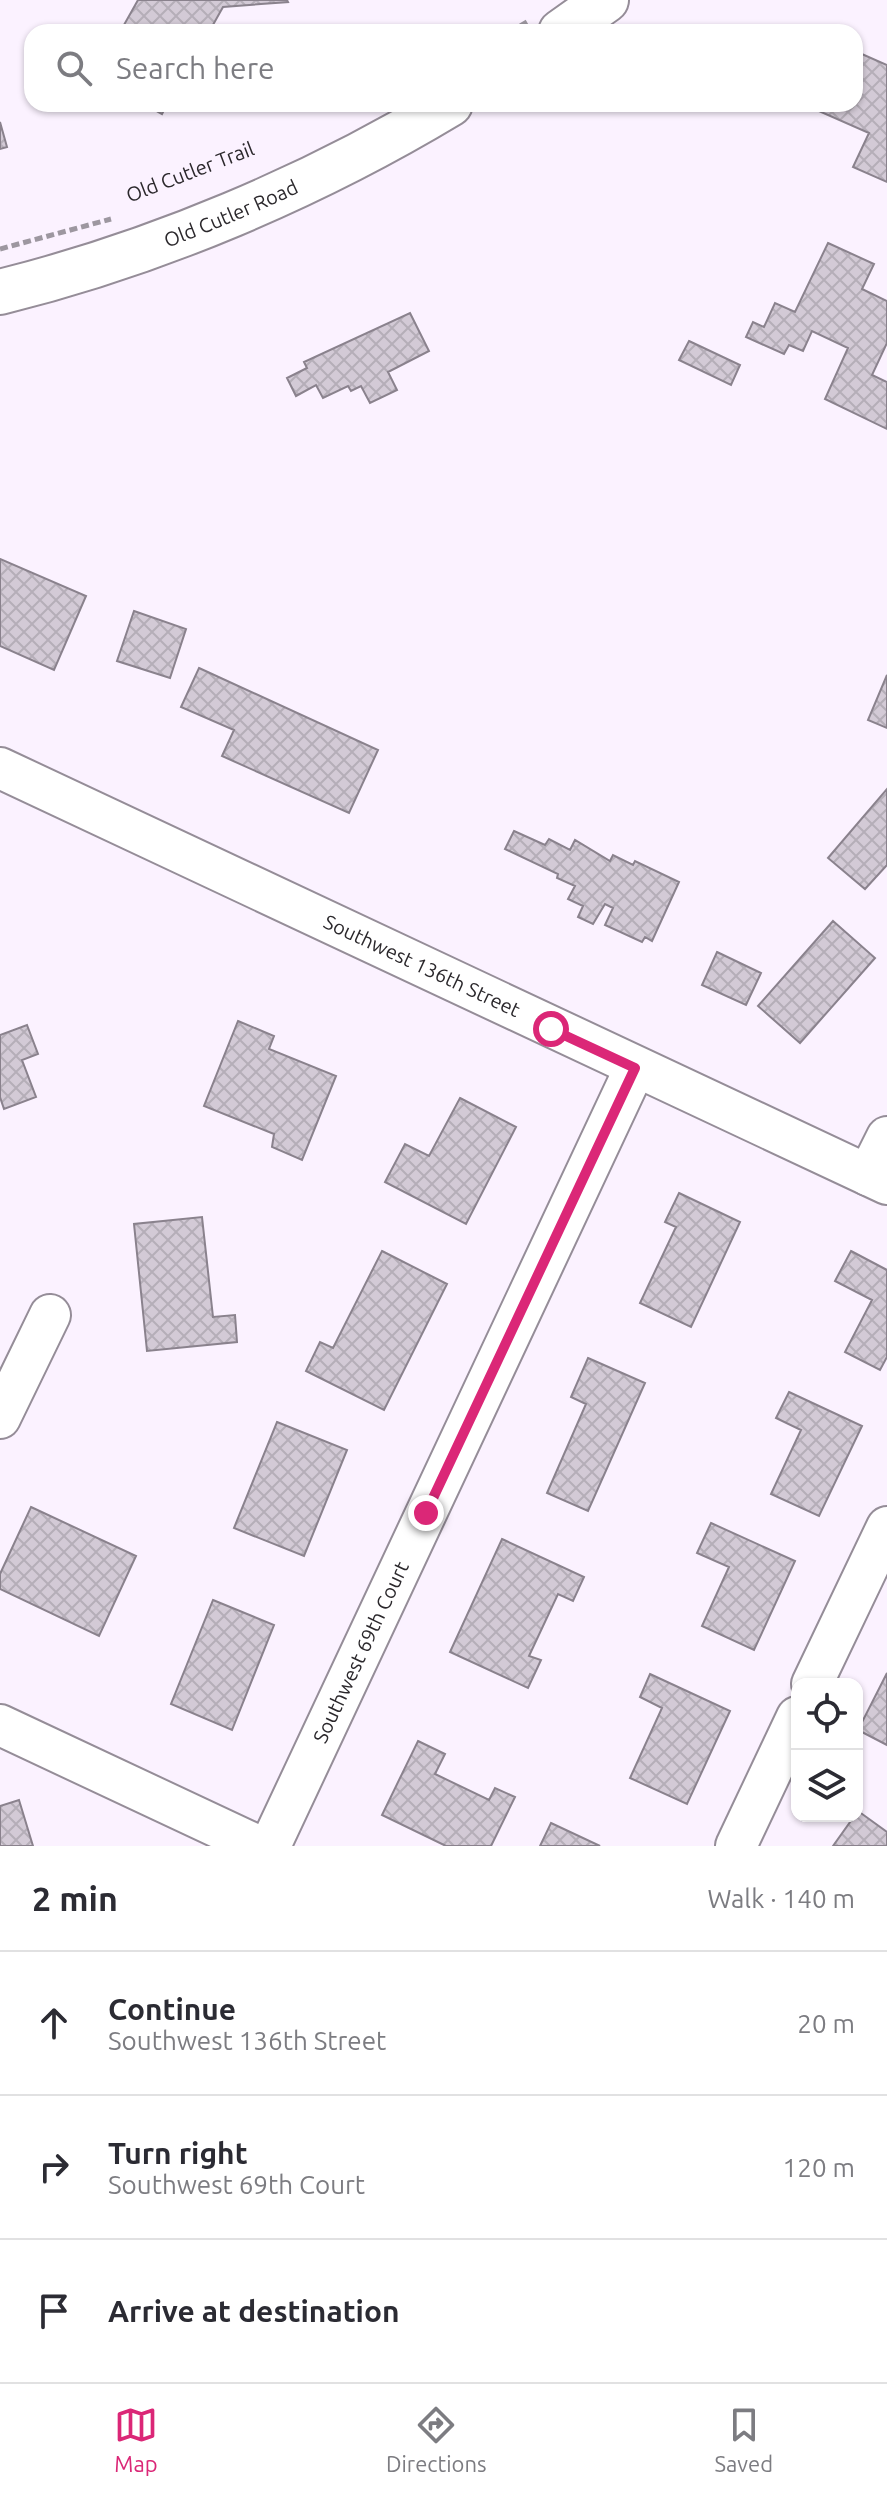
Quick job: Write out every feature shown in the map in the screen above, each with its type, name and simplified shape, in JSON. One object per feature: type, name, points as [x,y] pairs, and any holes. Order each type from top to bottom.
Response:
[{"type":"main road","points":[[572,24],[606,0]]},
{"type":"main road","name":"Old Cutler Road","points":[[0,292],[77,270],[185,232],[348,160],[435,112]]},
{"type":"street","name":"Southwest 136th Street","points":[[0,768],[635,1068],[878,1179]]},
{"type":"street","name":"Southwest 69th Court","points":[[270,1846],[635,1068]]},
{"type":"street","points":[[878,1179],[887,1137]]},
{"type":"street","points":[[0,1418],[50,1315]]},
{"type":"street","points":[[815,1678],[887,1527]]},
{"type":"street","points":[[0,1725],[258,1846]]},
{"type":"street","points":[[736,1846],[791,1730]]},
{"type":"path","name":"Old Cutler Trail","points":[[0,249],[115,218]]},
{"type":"building","points":[[138,0],[288,2],[223,7],[213,24],[124,24]]},
{"type":"building","points":[[863,54],[887,65],[887,182],[853,167],[869,133],[821,112],[863,112]]},
{"type":"building","points":[[0,122],[7,147],[0,149]]},
{"type":"building","points":[[828,243],[874,264],[862,289],[887,301],[887,343],[872,375],[887,382],[887,429],[825,399],[848,348],[812,331],[803,351],[789,345],[784,354],[746,337],[753,322],[764,327],[775,303],[795,312]]},
{"type":"building","points":[[410,313],[429,351],[388,372],[397,390],[370,403],[361,386],[351,391],[348,386],[323,398],[316,385],[296,396],[287,378],[307,368],[304,362]]},
{"type":"building","points":[[689,341],[740,365],[731,385],[679,360]]},
{"type":"building","points":[[0,559],[86,596],[54,670],[0,646]]},
{"type":"building","points":[[134,611],[186,629],[170,678],[117,661]]},
{"type":"building","points":[[199,668],[378,750],[349,813],[222,756],[234,730],[181,707]]},
{"type":"building","points":[[887,675],[887,728],[868,720]]},
{"type":"building","points":[[887,789],[887,865],[865,889],[828,858]]},
{"type":"building","points":[[514,831],[545,845],[549,839],[570,850],[575,840],[610,861],[613,855],[633,865],[635,861],[679,882],[652,941],[645,937],[642,942],[605,925],[613,908],[605,904],[593,924],[578,917],[583,906],[568,899],[575,886],[557,878],[558,874],[505,849]]},
{"type":"building","points":[[833,921],[875,958],[800,1043],[758,1006]]},
{"type":"building","points":[[717,952],[761,973],[746,1005],[702,985]]},
{"type":"building","points":[[238,1021],[274,1036],[269,1049],[336,1076],[302,1160],[272,1147],[274,1134],[204,1106]]},
{"type":"building","points":[[27,1025],[38,1054],[22,1060],[36,1097],[4,1109],[0,1097],[0,1035]]},
{"type":"building","points":[[460,1098],[516,1127],[466,1224],[385,1182],[405,1144],[429,1156]]},
{"type":"building","points":[[679,1193],[740,1222],[691,1327],[640,1303],[676,1227],[665,1222]]},
{"type":"building","points":[[202,1217],[213,1317],[235,1315],[237,1342],[147,1351],[134,1224]]},
{"type":"building","points":[[382,1251],[447,1284],[384,1410],[306,1371],[320,1342],[333,1348]]},
{"type":"building","points":[[851,1251],[887,1270],[887,1357],[880,1370],[845,1352],[872,1300],[835,1281]]},
{"type":"building","points":[[588,1358],[645,1383],[588,1511],[547,1493],[586,1404],[571,1397]]},
{"type":"building","points":[[789,1392],[862,1426],[819,1516],[771,1494],[801,1430],[776,1418]]},
{"type":"building","points":[[277,1422],[347,1450],[304,1556],[234,1528]]},
{"type":"building","points":[[31,1507],[136,1556],[99,1636],[0,1589],[0,1574]]},
{"type":"building","points":[[711,1523],[795,1561],[754,1650],[702,1626],[729,1567],[697,1553]]},
{"type":"building","points":[[502,1539],[584,1577],[573,1601],[558,1594],[529,1656],[541,1660],[528,1688],[450,1652]]},
{"type":"building","points":[[213,1600],[274,1625],[232,1730],[171,1704]]},
{"type":"building","points":[[887,1673],[887,1745],[863,1733],[863,1720]]},
{"type":"building","points":[[650,1674],[730,1711],[687,1804],[630,1778],[662,1708],[640,1697]]},
{"type":"building","points":[[418,1741],[445,1754],[435,1774],[489,1800],[495,1788],[515,1797],[491,1846],[446,1846],[382,1815]]},
{"type":"building","points":[[19,1800],[33,1846],[0,1846],[0,1806]]},
{"type":"building","points":[[863,1815],[887,1832],[887,1846],[833,1846],[850,1822],[863,1822]]},
{"type":"building","points":[[551,1823],[600,1846],[540,1846]]},
{"type":"route","points":[[426,1513],[635,1068],[551,1029]]}]
